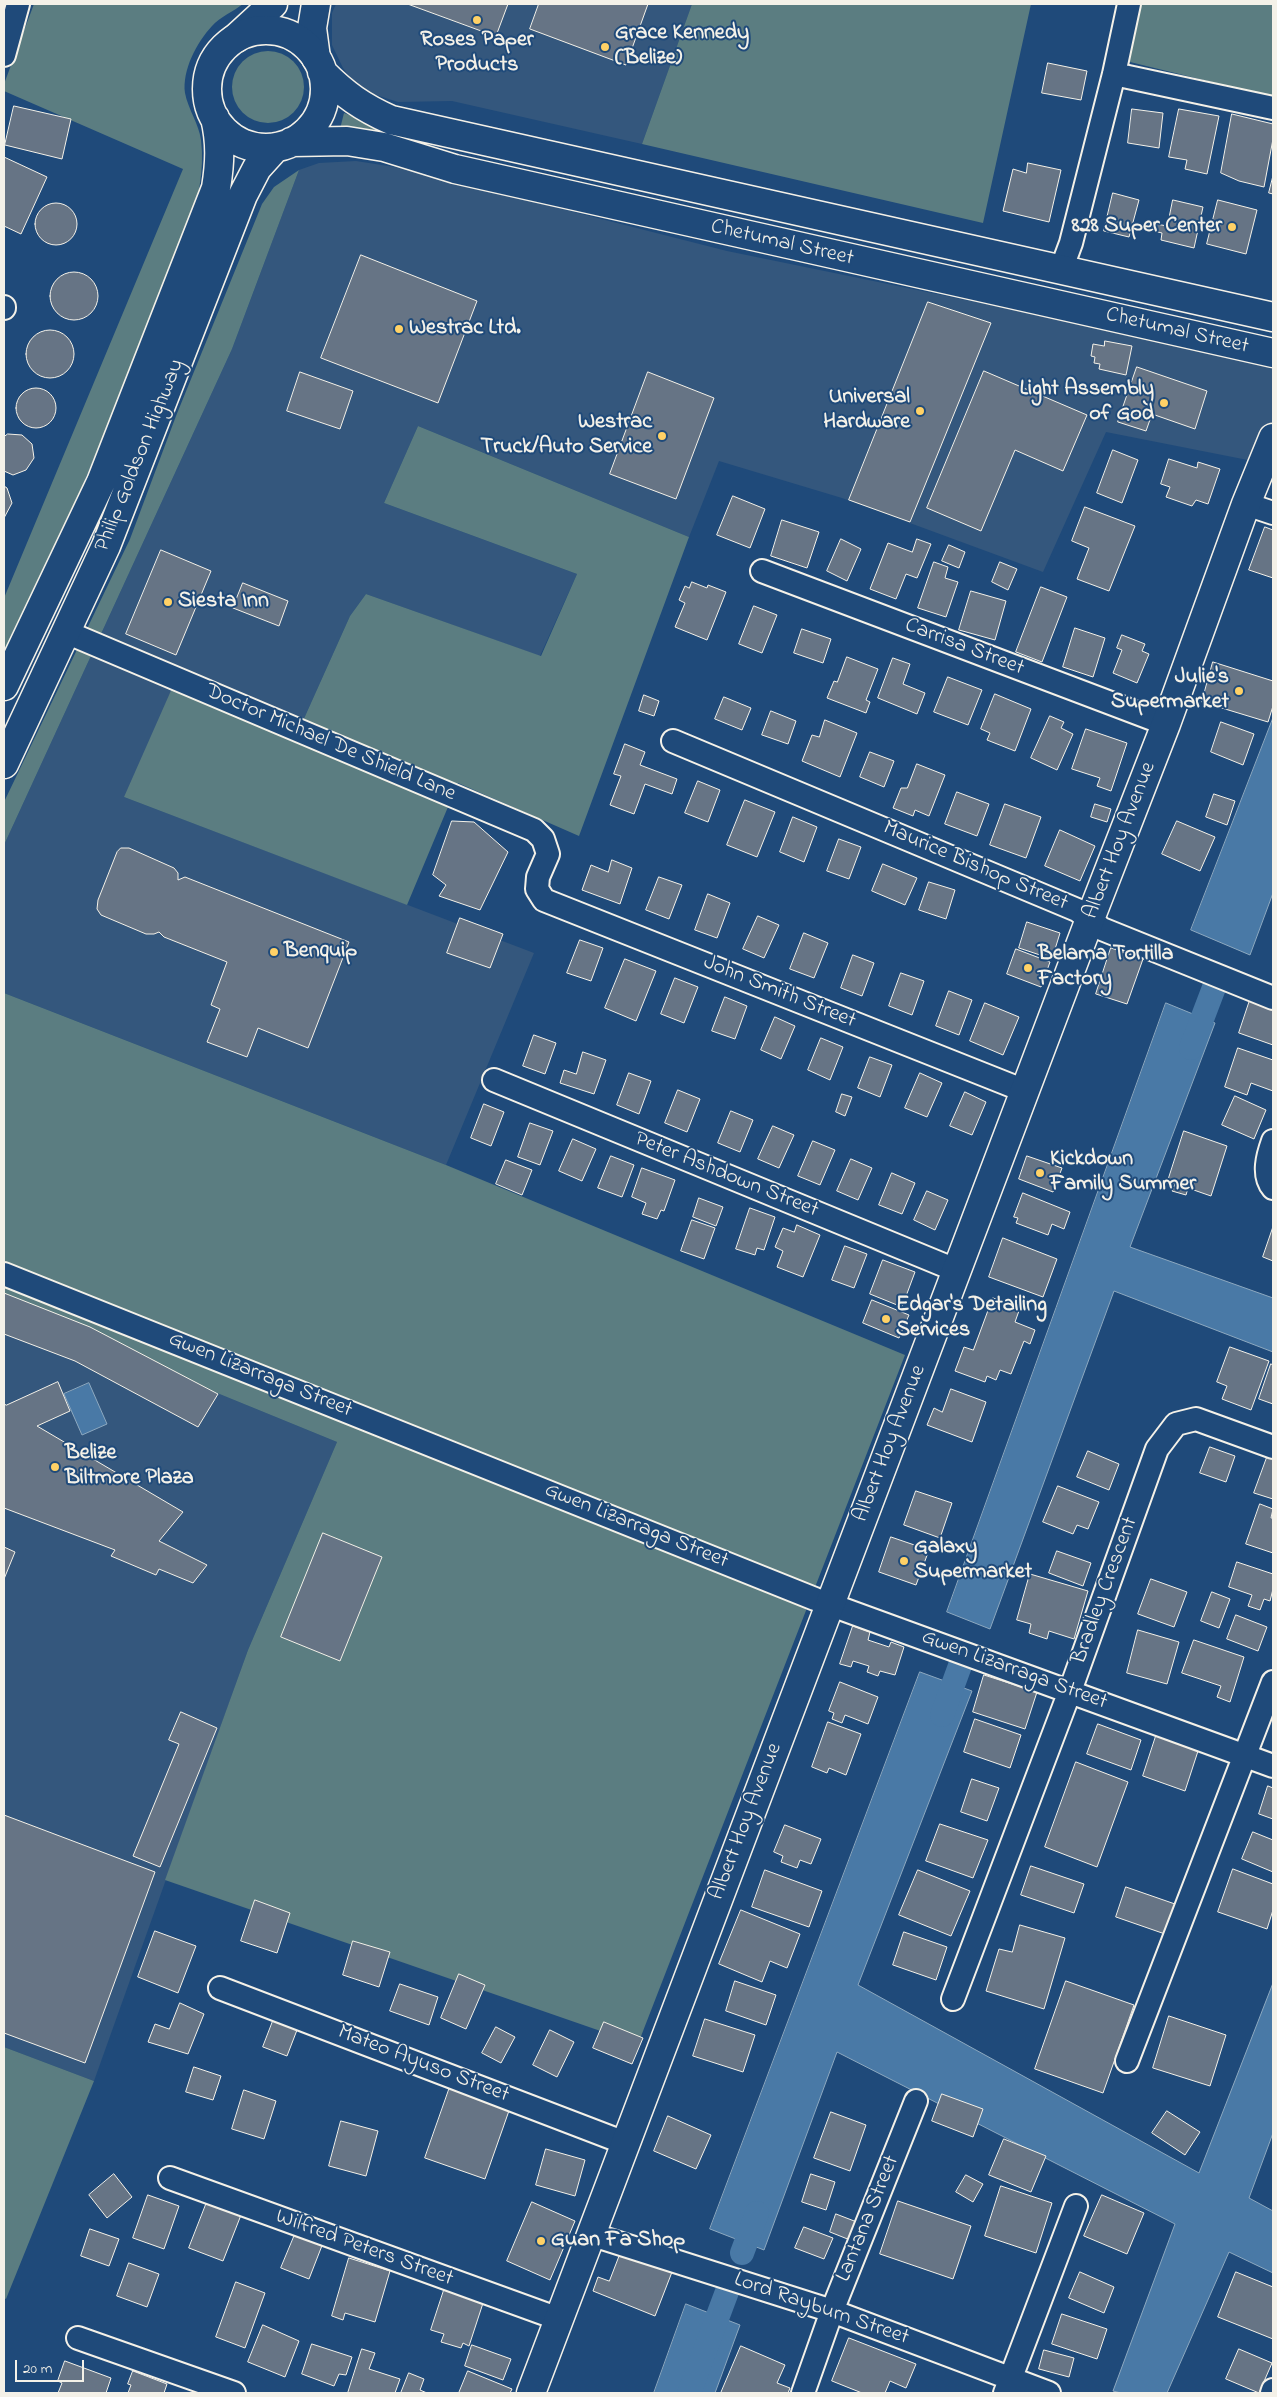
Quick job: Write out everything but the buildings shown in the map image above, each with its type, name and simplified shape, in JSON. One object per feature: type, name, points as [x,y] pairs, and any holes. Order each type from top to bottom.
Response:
[{"type":"main road","points":[[274,4],[219,53],[209,74],[208,96],[215,118],[222,128],[240,142],[252,146],[283,145],[308,130],[320,113],[325,92],[312,28],[316,4]]},
{"type":"main road","points":[[236,38],[257,30],[280,31],[301,41],[319,65]]},
{"type":"main road","name":"Chetumal Street","points":[[319,65],[345,95],[365,109],[391,120],[1273,317]]},
{"type":"main road","name":"Philip Goldson Highway","points":[[5,681],[101,482],[216,188],[220,164],[220,139],[215,118]]},
{"type":"main road","name":"Chetumal Street","points":[[283,145],[347,141],[384,147],[455,169],[786,245],[1273,353]]},
{"type":"main road","name":"Philip Goldson Highway","points":[[4,764],[106,546],[243,194],[257,168],[283,145]]},
{"type":"main road","points":[[786,245],[794,210]]},
{"type":"main road","name":"Albert Hoy Avenue","points":[[531,2393],[1090,919],[1166,724],[1246,504],[1273,438]]},
{"type":"street","points":[[4,55],[18,4]]},
{"type":"street","points":[[1062,270],[1071,243],[1114,74],[1129,4]]},
{"type":"street","points":[[1114,74],[1273,108]]},
{"type":"street","points":[[1246,504],[1273,513]]},
{"type":"street","name":"Carrisa Street","points":[[762,571],[1166,724]]},
{"type":"street","name":"Doctor Michael De Shield Lane","points":[[66,632],[534,830],[543,839],[548,854],[538,877],[537,889]]},
{"type":"street","name":"Maurice Bishop Street","points":[[673,740],[1077,910],[1102,929],[1273,998]]},
{"type":"street","name":"John Smith Street","points":[[537,889],[544,900],[1025,1091]]},
{"type":"street","name":"Peter Ashdown Street","points":[[494,1080],[958,1271]]},
{"type":"street","points":[[1273,1141],[1268,1154],[1266,1171],[1273,1188]]},
{"type":"street","name":"Gwen Lizarraga Street","points":[[4,1274],[806,1595],[1273,1766]]},
{"type":"street","name":"Bradley Crescent","points":[[953,1999],[1070,1691],[1157,1449],[1176,1424],[1196,1419],[1273,1447]]},
{"type":"street","points":[[1127,2061],[1273,1682]]},
{"type":"street","name":"Mateo Ayuso Street","points":[[220,1988],[625,2142]]},
{"type":"street","name":"Lantana Street","points":[[803,2393],[832,2311],[916,2101]]},
{"type":"street","name":"Wilfred Peters Street","points":[[170,2178],[559,2319]]},
{"type":"street","points":[[1008,2386],[1076,2206]]},
{"type":"street","name":"Lord Rayburn Street","points":[[590,2234],[832,2311],[1008,2386],[1049,2393]]},
{"type":"street","points":[[78,2338],[234,2393]]},
{"type":"shaded area","points":[[336,4],[692,4],[642,144],[452,101],[398,102],[373,94],[355,84],[343,68],[332,45],[332,13]]},
{"type":"shaded area","points":[[356,161],[401,168],[727,251],[1273,363],[1273,465],[1106,432],[1043,572],[842,498],[719,461],[689,537],[418,426],[384,503],[577,574],[540,656],[366,594],[350,616],[302,723],[124,797],[534,953],[446,1165],[4,993],[4,845],[232,349],[299,170],[319,163]]},
{"type":"shaded area","points":[[1273,718],[1273,893],[1250,955],[1191,930]]},
{"type":"shaded area","points":[[1166,1003],[1215,1023],[1130,1247],[1273,1298],[1273,1352],[1114,1291],[990,1629],[947,1612]]},
{"type":"shaded area","points":[[4,1306],[337,1442],[248,1650],[94,2081],[4,2047]]},
{"type":"shaded area","points":[[89,1383],[107,1424],[82,1435],[64,1394]]},
{"type":"shaded area","points":[[920,1672],[972,1691],[858,1985],[1199,2173],[1273,1983],[1273,2133],[1249,2198],[1273,2211],[1273,2273],[1229,2252],[1167,2393],[1121,2393],[1113,2391],[1175,2224],[837,2052],[764,2250],[710,2229]]},
{"type":"shaded area","points":[[686,2304],[740,2325],[715,2393],[654,2393]]},
{"type":"green space","points":[[34,4],[243,4],[212,26],[196,48],[188,66],[185,93],[200,134],[202,152],[200,186],[190,231],[16,643],[4,666],[4,598],[183,169],[4,91],[4,84]]},
{"type":"green space","points":[[692,4],[1031,4],[983,223],[642,144]]},
{"type":"green space","points":[[1140,4],[1273,4],[1273,97],[1126,61]]},
{"type":"green space","points":[[275,51],[294,61],[302,73],[304,87],[302,101],[294,113],[282,121],[261,123],[242,113],[234,101],[232,80],[242,61],[254,53]]},
{"type":"green space","points":[[344,113],[377,126],[380,133],[338,137]]},
{"type":"green space","points":[[299,170],[232,349],[4,845],[4,802],[130,539],[176,416],[262,204],[274,187]]},
{"type":"green space","points":[[418,426],[689,537],[579,836],[458,783],[407,905],[124,797],[177,677],[302,723],[350,616],[366,594],[541,656],[577,574],[384,503]]},
{"type":"green space","points":[[4,993],[446,1165],[905,1355],[638,2044],[165,1880],[248,1650],[337,1442],[4,1306]]},
{"type":"green space","points":[[4,2047],[94,2081],[6,2299],[4,2298]]},
{"type":"waterway","points":[[1191,1048],[1215,985]]},
{"type":"waterway","points":[[942,1715],[961,1663]]},
{"type":"waterway","points":[[742,2253],[757,2213]]},
{"type":"waterway","points":[[689,2393],[728,2289]]},
{"type":"place","name":"Roses Paper Products","points":[[477,20]]},
{"type":"place","name":"Grace Kennedy (Belize)","points":[[605,47]]},
{"type":"place","name":"828 Super Center","points":[[1232,227]]},
{"type":"place","name":"Westrac Ltd.","points":[[399,329]]},
{"type":"place","name":"Light Assembly of God","points":[[1164,403]]},
{"type":"place","name":"Universal Hardware","points":[[920,411]]},
{"type":"place","name":"Westrac Truck/Auto Service","points":[[662,436]]},
{"type":"place","name":"Siesta Inn","points":[[168,602]]},
{"type":"place","name":"Julie's Supermarket","points":[[1239,691]]},
{"type":"place","name":"Benquip","points":[[274,952]]},
{"type":"place","name":"Belama Tortilla Factory","points":[[1028,968]]},
{"type":"place","name":"Kickdown Family Summer","points":[[1040,1173]]},
{"type":"place","name":"Edgar's Detailing Services","points":[[886,1319]]},
{"type":"place","name":"Belize Biltmore Plaza","points":[[55,1467]]},
{"type":"place","name":"Galaxy Supermarket","points":[[904,1561]]},
{"type":"place","name":"Guan Fa Shop","points":[[541,2241]]}]
